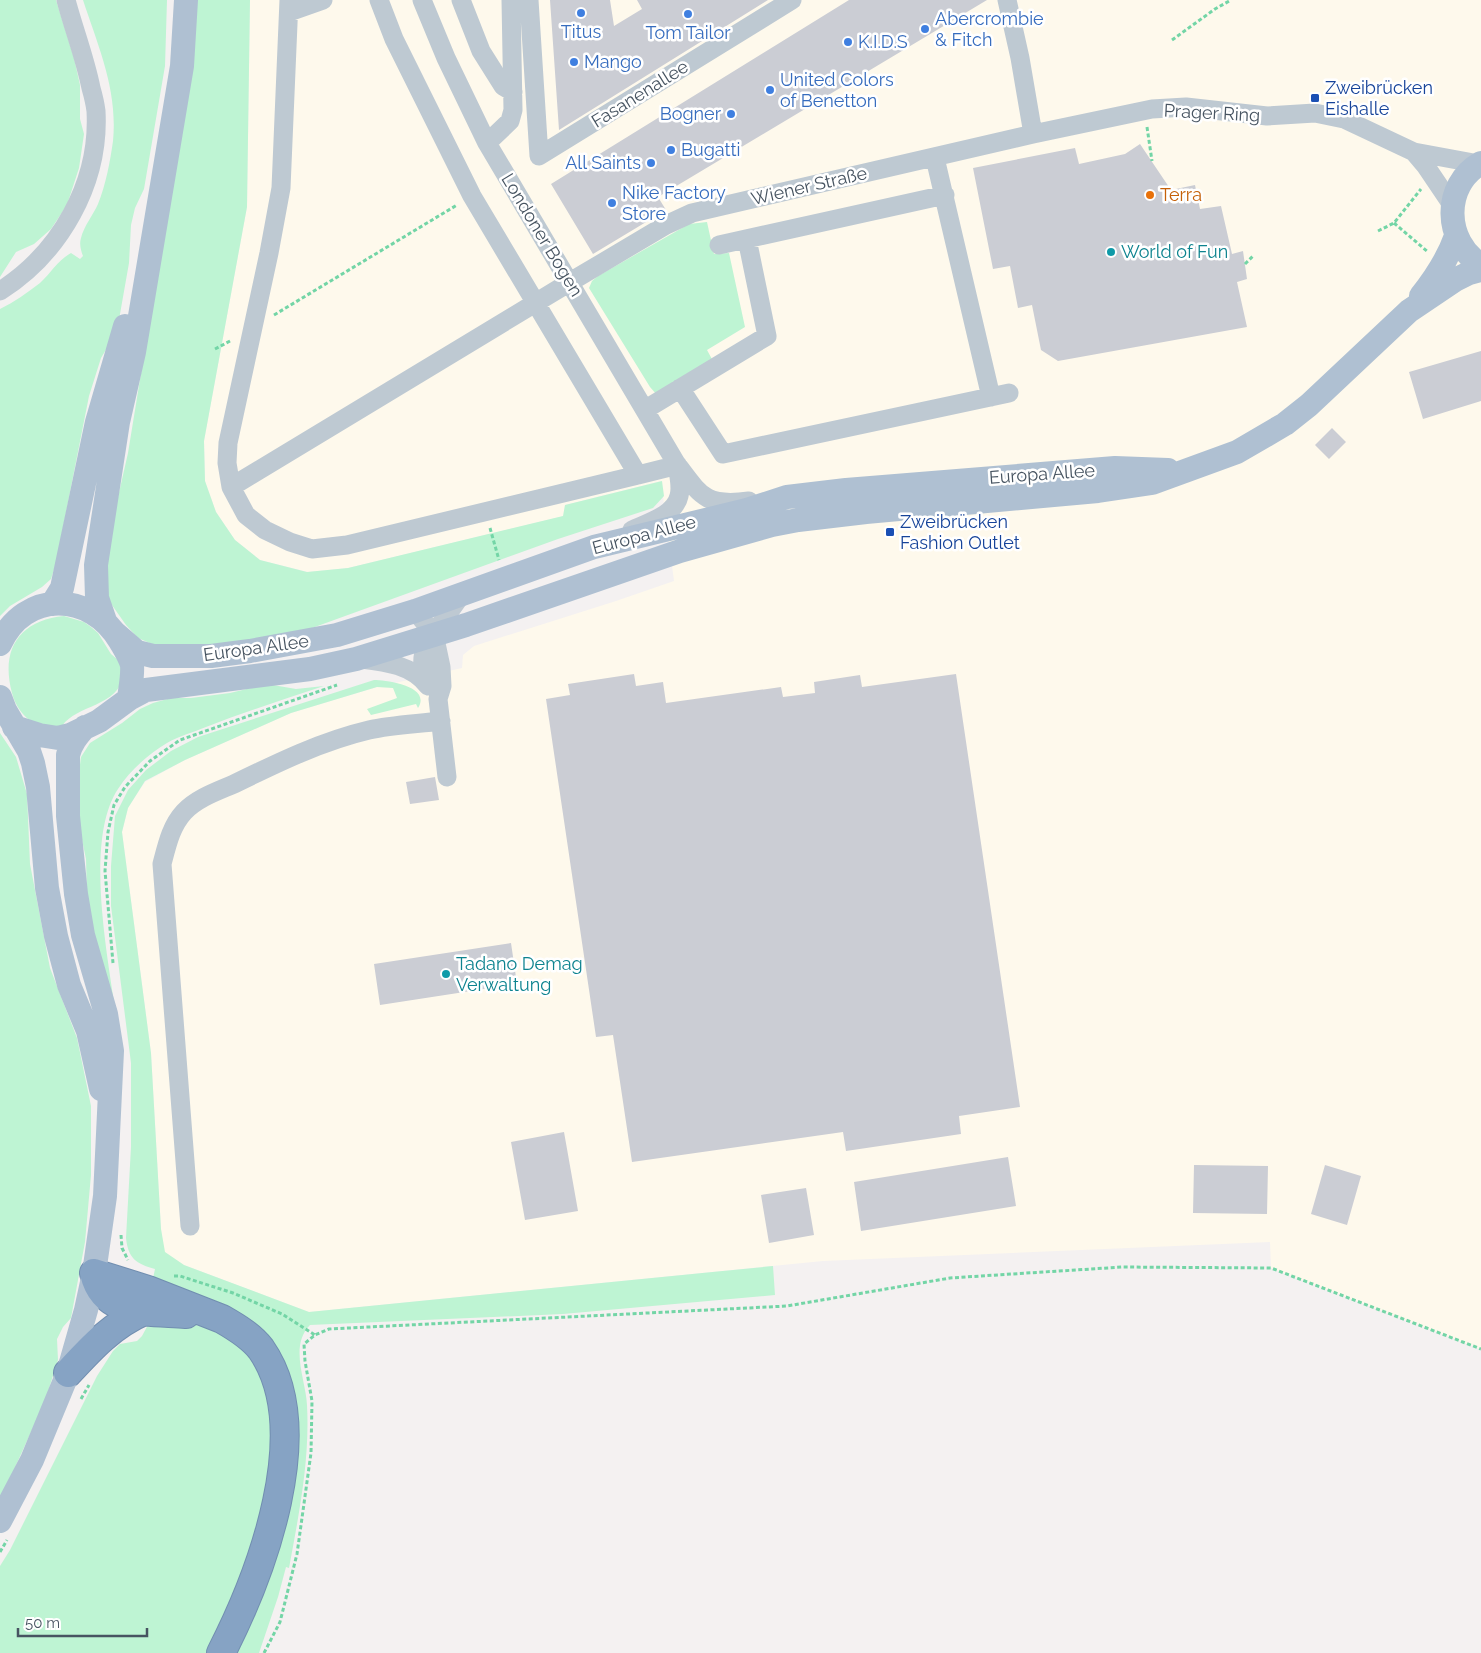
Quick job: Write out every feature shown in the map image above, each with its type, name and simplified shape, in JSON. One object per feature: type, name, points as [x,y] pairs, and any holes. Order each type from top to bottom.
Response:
[{"type":"highway","points":[[94,1273],[99,1287],[109,1300],[124,1308],[210,1315]]},
{"type":"highway","points":[[94,1273],[148,1290],[231,1324],[260,1348],[275,1375],[281,1397],[284,1438],[281,1472],[269,1535],[249,1593],[221,1653]]},
{"type":"highway","points":[[68,1373],[100,1339],[125,1320],[144,1311]]},
{"type":"main road","points":[[0,644],[4,635],[17,620],[34,609],[52,604],[62,588],[97,422],[122,337],[134,286],[154,174],[167,80],[174,0]]},
{"type":"main road","points":[[129,700],[132,664],[110,627],[97,598],[96,565],[118,422],[134,352],[181,76],[186,32],[186,0]]},
{"type":"main road","points":[[1480,164],[1469,172],[1455,193],[1452,205],[1452,221],[1456,236],[1463,249],[1481,265]]},
{"type":"main road","name":"Europa Allee","points":[[14,727],[39,735],[58,738],[70,735],[108,716],[146,690],[301,670],[356,659],[466,625],[680,551],[780,524],[866,512],[1121,489],[1152,483],[1237,452],[1285,424],[1310,405],[1409,311],[1443,266],[1450,254],[1456,236]]},
{"type":"main road","name":"Europa Allee","points":[[1409,311],[1456,280],[1469,273],[1481,270]]},
{"type":"main road","name":"Europa Allee","points":[[52,604],[76,605],[87,609],[110,627],[126,643],[143,654],[164,657],[212,656],[328,637],[415,612],[594,547],[747,510],[787,497],[846,490],[1115,468],[1191,469]]},
{"type":"main road","points":[[0,697],[14,727],[29,751],[34,769],[47,888],[62,966],[92,1047],[107,1122]]},
{"type":"main road","points":[[0,1520],[32,1460],[68,1373],[86,1310],[94,1273],[105,1196],[111,1041],[102,999],[83,935],[68,816],[68,755],[70,746],[87,726]]},
{"type":"street","points":[[0,291],[24,274],[44,255],[65,228],[79,199],[91,167],[96,110],[85,60],[66,0]]},
{"type":"street","points":[[323,0],[289,6],[281,188],[251,328],[228,443],[226,463],[232,487],[246,515],[265,530],[290,542],[312,549],[347,544],[666,468],[676,463]]},
{"type":"street","points":[[379,0],[394,39],[472,196],[638,474]]},
{"type":"street","name":"Londoner Bogen","points":[[422,0],[446,58],[487,143],[646,409],[676,463],[698,490],[716,502],[731,504],[787,497]]},
{"type":"street","points":[[461,0],[481,51],[503,86],[513,92]]},
{"type":"street","points":[[487,143],[510,121],[513,110],[511,0]]},
{"type":"street","name":"Fasanenallee","points":[[529,0],[539,156],[792,0]]},
{"type":"street","points":[[1007,0],[1020,58],[1033,134]]},
{"type":"street","name":"Prager Ring","points":[[1033,134],[1145,111],[1186,107],[1267,116],[1315,113],[1344,119],[1414,152]]},
{"type":"street","name":"Wiener Straße","points":[[232,487],[570,282],[666,225],[692,213],[1033,134]]},
{"type":"street","points":[[1414,152],[1480,164]]},
{"type":"street","points":[[1414,152],[1452,205]]},
{"type":"street","points":[[680,388],[723,454],[1000,395],[935,158]]},
{"type":"street","points":[[719,245],[945,195]]},
{"type":"street","points":[[646,409],[767,336],[747,239]]},
{"type":"street","name":"Londoner Bogen","points":[[594,547],[656,519],[672,507],[680,494],[676,463]]},
{"type":"street","points":[[426,682],[422,658],[427,643],[462,594]]},
{"type":"street","points":[[415,612],[434,634],[441,666],[442,686],[438,699],[447,777]]},
{"type":"street","points":[[356,659],[386,662],[415,673],[426,682],[438,699]]},
{"type":"street","points":[[190,1226],[162,864],[166,846],[175,824],[186,810],[202,799],[280,761],[329,742],[369,730],[440,721]]},
{"type":"path","points":[[1172,40],[1214,9],[1231,0]]},
{"type":"path","points":[[1145,111],[1152,162]]},
{"type":"path","points":[[216,350],[472,196]]},
{"type":"path","points":[[1378,231],[1394,223],[1443,266]]},
{"type":"path","points":[[1245,264],[1253,256]]},
{"type":"path","points":[[494,540],[499,563]]},
{"type":"path","points":[[170,1276],[180,1276],[233,1292],[282,1314],[315,1335],[329,1329],[787,1306],[950,1278],[1122,1268],[1271,1268],[1481,1350]]},
{"type":"shaded area","points":[[250,0],[1481,0],[1481,1349],[1271,1268],[1270,1242],[823,1261],[309,1312],[184,1265],[164,1252],[151,1053],[122,832],[128,808],[145,782],[185,760],[291,713],[377,687],[462,668],[463,655],[474,646],[674,581],[661,481],[565,505],[564,516],[348,568],[308,572],[260,560],[235,540],[216,512],[205,481],[204,441],[247,207]]},
{"type":"green space","points":[[0,0],[56,0],[74,58],[80,85],[80,119],[84,134],[79,168],[67,205],[51,229],[34,244],[16,252],[0,277]]},
{"type":"green space","points":[[83,0],[167,0],[165,66],[144,189],[135,208],[131,225],[129,263],[117,331],[101,358],[89,396],[56,563],[51,579],[42,587],[10,606],[0,616],[0,309],[40,283],[66,256],[71,253],[80,259],[83,256],[80,245],[81,238],[101,196],[113,141],[114,122],[110,86]]},
{"type":"green space","points":[[195,0],[250,0],[247,207],[204,441],[205,481],[216,512],[235,540],[260,560],[307,572],[348,568],[563,516],[565,505],[662,481],[664,496],[653,508],[558,539],[301,632],[221,645],[159,647],[138,638],[126,625],[107,598],[106,550],[128,453],[188,85]]},
{"type":"green space","points":[[707,222],[714,254],[729,253],[745,327],[707,350],[713,361],[657,395],[650,387],[589,288],[592,281],[598,276],[689,224]]},
{"type":"green space","points":[[64,616],[84,622],[91,627],[98,633],[111,654],[124,665],[122,681],[117,690],[110,697],[73,716],[65,722],[60,730],[34,723],[20,710],[12,693],[9,663],[17,640],[25,631],[49,619]]},
{"type":"green space","points":[[374,680],[397,683],[413,689],[419,694],[421,700],[418,708],[416,704],[371,715],[367,709],[397,698],[393,688],[377,687],[291,713],[185,760],[145,781],[128,808],[122,832],[151,1053],[161,1229],[165,1252],[184,1265],[309,1312],[773,1266],[775,1295],[563,1314],[310,1325],[304,1333],[300,1353],[307,1405],[307,1446],[303,1487],[289,1568],[286,1567],[259,1653],[232,1653],[295,1423],[292,1386],[286,1366],[265,1335],[152,1283],[155,1269],[143,1265],[134,1259],[127,1245],[131,1147],[131,1063],[111,906],[111,866],[115,816],[128,790],[146,770],[171,751],[198,737]]},
{"type":"green space","points":[[267,684],[296,689],[324,686],[235,716],[167,743],[140,763],[118,789],[108,811],[102,838],[100,868],[104,932],[116,1016],[111,1015],[87,899],[86,859],[80,830],[79,772],[81,757],[90,743],[140,709],[153,703],[171,698],[191,698],[230,693]]},
{"type":"green space","points":[[0,733],[16,757],[27,794],[30,864],[50,968],[77,1038],[91,1106],[91,1175],[85,1242],[71,1318],[63,1327],[57,1339],[58,1360],[45,1401],[0,1497]]},
{"type":"green space","points":[[178,1321],[210,1328],[233,1339],[249,1353],[260,1371],[273,1417],[273,1455],[261,1524],[238,1591],[207,1653],[0,1653],[0,1566],[10,1550],[97,1376],[113,1351],[120,1344],[137,1341],[149,1323]]},
{"type":"building","points":[[550,0],[610,0],[614,26],[642,9],[637,0],[768,0],[559,130]]},
{"type":"building","points":[[849,0],[987,0],[658,197],[666,210],[593,254],[551,184]]},
{"type":"building","name":"World of Fun","points":[[1140,144],[1171,190],[1195,185],[1200,209],[1221,206],[1232,254],[1243,251],[1247,279],[1237,282],[1247,327],[1058,361],[1041,350],[1032,305],[1018,308],[1010,266],[993,269],[973,168],[1075,148],[1079,164],[1125,154]]},
{"type":"building","points":[[1481,351],[1481,401],[1423,419],[1409,372]]},
{"type":"building","points":[[1332,428],[1346,442],[1329,459],[1315,445]]},
{"type":"building","points":[[634,674],[636,686],[663,682],[666,703],[781,687],[783,697],[815,693],[814,682],[860,675],[862,687],[956,674],[1020,1107],[959,1116],[961,1134],[846,1151],[843,1132],[632,1162],[613,1035],[596,1037],[546,699],[570,695],[568,684]]},
{"type":"building","points":[[435,777],[439,800],[410,804],[406,782]]},
{"type":"building","name":"Tadano Demag Verwaltung","points":[[511,943],[517,984],[380,1005],[374,964]]},
{"type":"building","points":[[564,1132],[578,1211],[525,1220],[511,1142]]},
{"type":"building","points":[[1008,1157],[1016,1206],[861,1231],[854,1182]]},
{"type":"building","points":[[1194,1165],[1268,1166],[1267,1214],[1193,1213]]},
{"type":"building","points":[[1325,1165],[1361,1176],[1347,1225],[1311,1214]]},
{"type":"building","points":[[806,1188],[814,1235],[769,1243],[761,1195]]},
{"type":"place","name":"Titus","points":[[581,13]]},
{"type":"place","name":"Tom Tailor","points":[[688,14]]},
{"type":"place","name":"Abercrombie & Fitch","points":[[925,29]]},
{"type":"place","name":"K.I.D.S","points":[[848,42]]},
{"type":"place","name":"Mango","points":[[574,62]]},
{"type":"place","name":"United Colors of Benetton","points":[[770,90]]},
{"type":"place","name":"Zweibrücken Eishalle","points":[[1315,98]]},
{"type":"place","name":"Bogner","points":[[731,114]]},
{"type":"place","name":"Bugatti","points":[[671,150]]},
{"type":"place","name":"All Saints","points":[[651,163]]},
{"type":"place","name":"Terra","points":[[1150,195]]},
{"type":"place","name":"Nike Factory Store","points":[[612,203]]},
{"type":"place","name":"World of Fun","points":[[1111,252]]},
{"type":"place","name":"Zweibrücken Fashion Outlet","points":[[890,532]]},
{"type":"place","name":"Tadano Demag Verwaltung","points":[[446,974]]}]
